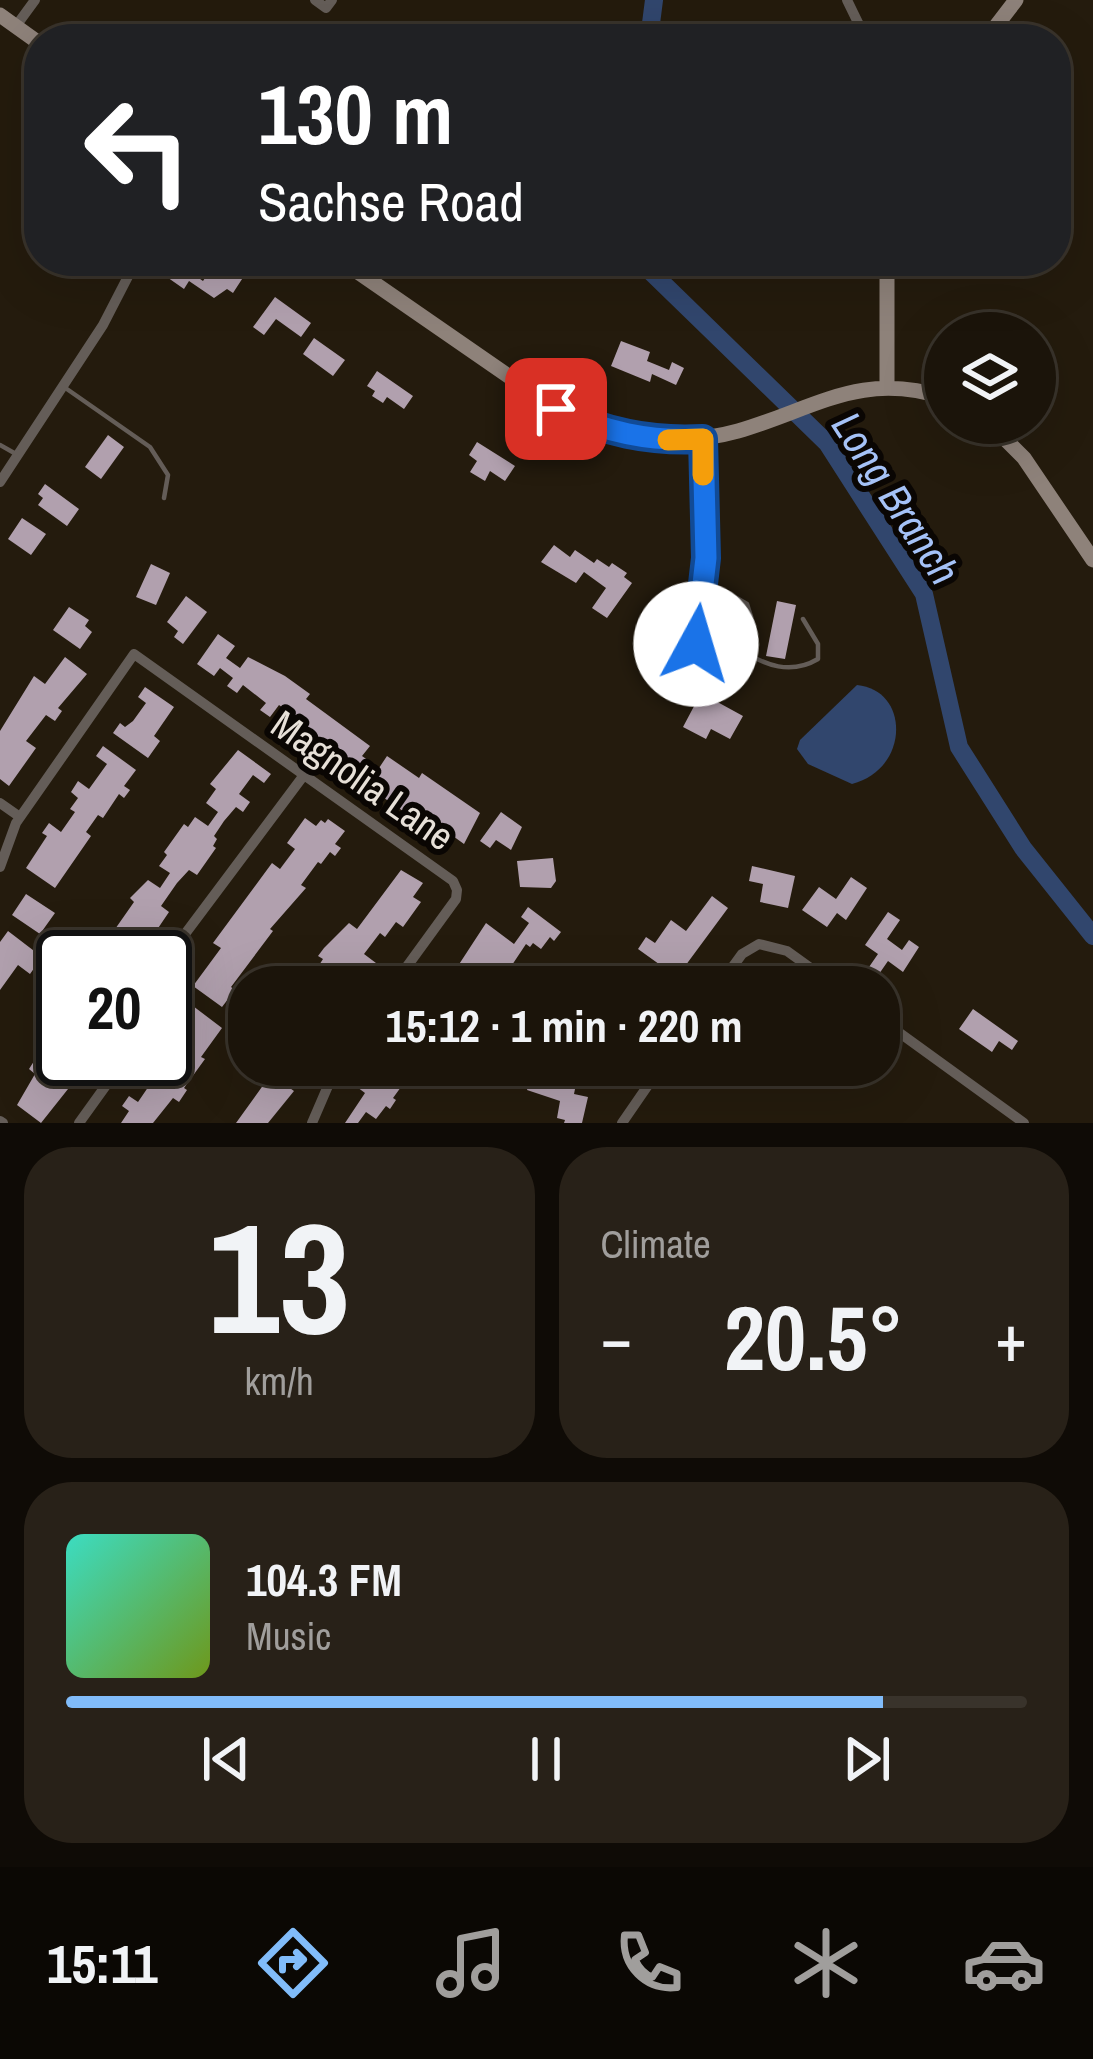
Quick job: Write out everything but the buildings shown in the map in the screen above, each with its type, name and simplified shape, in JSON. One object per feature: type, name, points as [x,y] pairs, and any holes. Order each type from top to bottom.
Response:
[{"type":"main road","points":[[998,24],[1016,0]]},
{"type":"main road","points":[[0,15],[24,32]]},
{"type":"main road","points":[[364,276],[556,409],[588,424],[639,438],[703,439],[767,421],[830,395],[887,386],[924,394]]},
{"type":"main road","points":[[887,276],[887,386]]},
{"type":"main road","points":[[1010,444],[1093,560]]},
{"type":"street","points":[[16,26],[34,0]]},
{"type":"street","points":[[0,482],[104,326],[129,276]]},
{"type":"street","name":"Magnolia Lane","points":[[20,817],[134,654],[456,885],[456,899],[407,966]]},
{"type":"street","points":[[188,930],[304,775]]},
{"type":"street","points":[[0,803],[20,817],[0,867]]},
{"type":"street","points":[[733,966],[759,944],[787,951],[808,966]]},
{"type":"street","points":[[900,1033],[1024,1123]]},
{"type":"street","points":[[79,1123],[106,1086]]},
{"type":"street","points":[[312,1123],[330,1086]]},
{"type":"street","points":[[622,1123],[648,1086]]},
{"type":"lane","points":[[64,387],[150,447],[168,475],[164,498]]},
{"type":"lane","points":[[694,686],[706,558],[703,439]]},
{"type":"lane","points":[[0,445],[18,455]]},
{"type":"lane","points":[[696,644],[715,653],[740,649],[751,644],[754,626],[747,604],[728,593],[701,595]]},
{"type":"lane","points":[[740,649],[758,661],[803,668],[818,659],[818,644],[803,619]]},
{"type":"water","points":[[857,685],[887,700],[896,731],[885,763],[852,784],[808,764],[797,749],[800,740]]},
{"type":"waterway","name":"Long Branch","points":[[651,24],[654,0]]},
{"type":"waterway","name":"Long Branch","points":[[655,276],[827,443],[924,594],[959,747],[1023,848],[1093,936]]},
{"type":"slow traffic","points":[[668,440],[703,439],[703,475]]},
{"type":"route","points":[[556,409],[604,430],[639,438],[703,439],[706,558],[696,644]]}]
